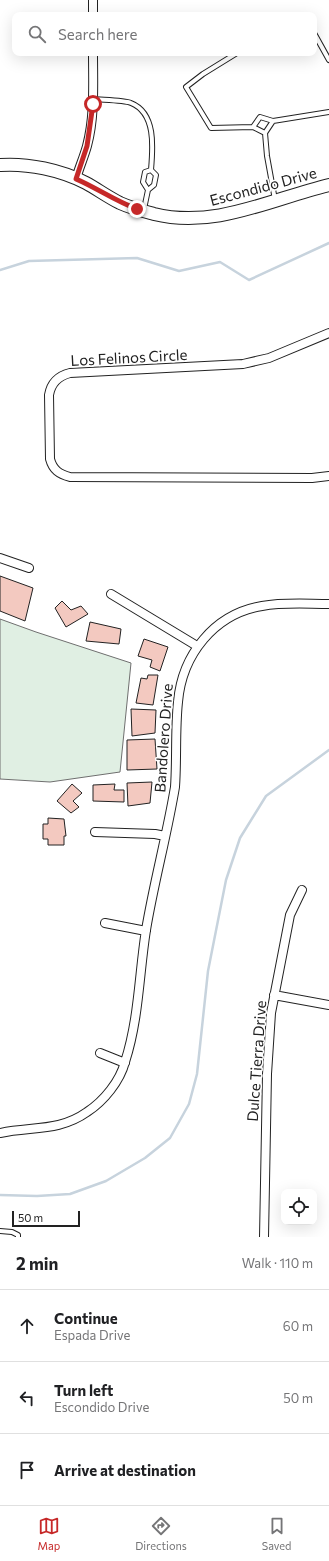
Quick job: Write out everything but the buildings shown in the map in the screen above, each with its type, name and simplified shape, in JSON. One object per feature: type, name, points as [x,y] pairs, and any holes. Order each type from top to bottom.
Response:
[{"type":"street","points":[[93,0],[93,12]]},
{"type":"street","points":[[76,179],[87,146],[92,122],[93,56]]},
{"type":"street","name":"Escondido Drive","points":[[0,165],[33,167],[76,179],[86,183],[120,203],[143,211],[178,218],[214,217],[236,213],[329,185]]},
{"type":"street","name":"Los Felinos Circle","points":[[329,333],[269,358],[243,364],[70,373],[63,375],[56,380],[50,388],[48,395],[51,465],[57,472],[70,477],[312,478],[329,476]]},
{"type":"street","points":[[0,558],[29,568]]},
{"type":"street","points":[[111,594],[197,646]]},
{"type":"street","name":"Bandolero Drive","points":[[0,1133],[42,1129],[64,1124],[87,1112],[107,1094],[119,1076],[125,1063],[139,995],[146,931],[173,800],[176,772],[180,684],[189,660],[197,646],[213,629],[234,615],[245,610],[277,604],[329,604]]},
{"type":"street","points":[[95,832],[155,834],[165,836]]},
{"type":"street","name":"Dulce Tierra Drive","points":[[264,1237],[269,1031],[274,995],[290,915],[302,890]]},
{"type":"street","points":[[105,923],[146,931]]},
{"type":"street","points":[[274,995],[329,1005]]},
{"type":"street","points":[[100,1053],[125,1063]]},
{"type":"lane","points":[[317,38],[329,60]]},
{"type":"lane","points":[[232,56],[203,74],[186,87],[211,128],[253,127],[265,133]]},
{"type":"lane","points":[[93,99],[130,102],[145,113],[152,130],[152,157],[150,170]]},
{"type":"lane","points":[[253,127],[260,117],[273,121],[329,112]]},
{"type":"lane","points":[[273,121],[265,133],[275,201]]},
{"type":"lane","points":[[148,190],[143,182],[145,172],[150,170]]},
{"type":"lane","points":[[143,211],[148,190],[154,185],[156,175],[150,170]]},
{"type":"lane","points":[[0,1231],[12,1232],[18,1235],[18,1237]]},
{"type":"green space","points":[[0,619],[131,663],[120,772],[50,782],[0,779]]},
{"type":"waterway","points":[[0,270],[29,261],[137,258],[179,271],[220,262],[249,280],[329,243]]},
{"type":"waterway","points":[[0,1195],[37,1196],[70,1194],[106,1181],[145,1158],[170,1138],[189,1104],[197,1074],[208,971],[226,880],[240,838],[266,796],[329,750]]},
{"type":"route","points":[[93,104],[92,122],[87,146],[76,179],[86,183],[120,203],[137,209]]}]
